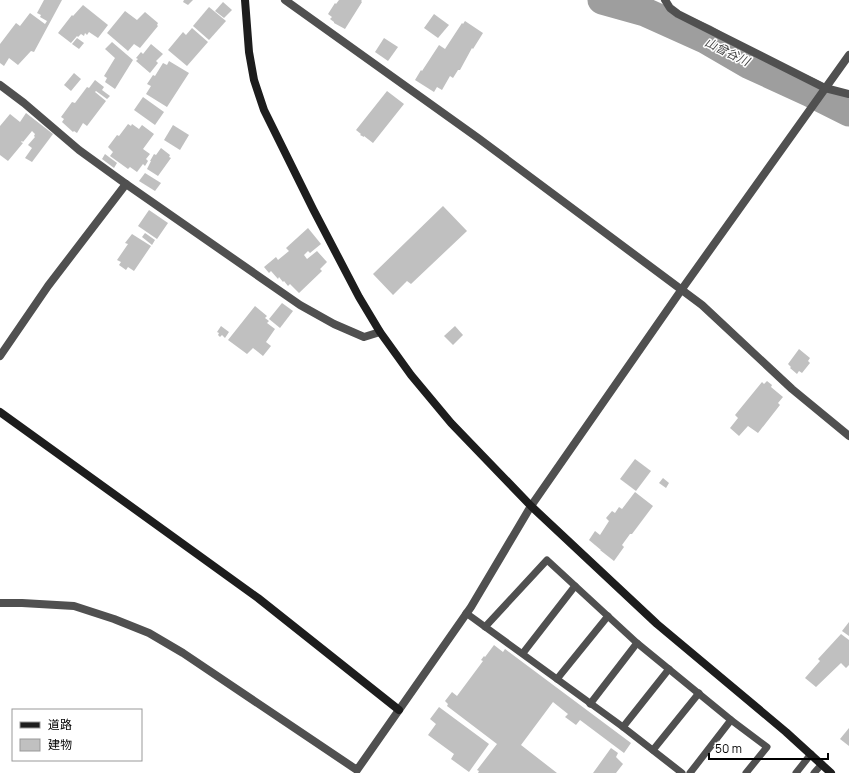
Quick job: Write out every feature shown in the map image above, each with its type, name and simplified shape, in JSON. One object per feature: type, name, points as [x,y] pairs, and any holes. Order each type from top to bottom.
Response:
[{"type":"street","points":[[245,0],[249,52],[254,80],[264,110],[313,209],[380,332],[411,375],[451,423],[532,506],[657,624],[786,732],[831,773]]},
{"type":"street","points":[[285,0],[478,138],[702,305],[792,389],[849,436]]},
{"type":"street","points":[[664,0],[670,8],[678,14],[824,90],[849,94]]},
{"type":"street","points":[[0,604],[22,603],[74,606],[114,619],[149,633],[183,653],[356,772],[466,613],[532,506],[682,290],[849,55]]},
{"type":"street","points":[[0,85],[24,103],[79,150],[300,305],[334,324],[364,337],[380,332]]},
{"type":"street","points":[[0,356],[48,286],[126,184]]},
{"type":"street","points":[[0,412],[258,598],[399,710]]},
{"type":"lane","points":[[485,627],[547,560],[637,643],[731,720],[767,747],[746,773]]},
{"type":"lane","points":[[523,653],[575,586]]},
{"type":"lane","points":[[466,613],[623,727],[680,772]]},
{"type":"lane","points":[[557,679],[608,616]]},
{"type":"lane","points":[[590,704],[637,643]]},
{"type":"lane","points":[[623,727],[669,669]]},
{"type":"lane","points":[[653,750],[699,693]]},
{"type":"lane","points":[[690,773],[731,720]]},
{"type":"lane","points":[[796,773],[811,754]]},
{"type":"lane","points":[[814,773],[822,764]]},
{"type":"building","points":[[44,0],[62,0],[34,52],[31,51],[18,65],[9,58],[4,66],[0,63],[0,44],[16,23],[20,26],[30,13],[45,24],[47,21],[40,17],[41,15],[37,13]]},
{"type":"building","points":[[184,0],[193,0],[188,5],[183,2]]},
{"type":"building","points":[[339,0],[362,0],[345,29],[334,23],[330,19],[332,17],[328,14],[335,3],[336,4]]},
{"type":"building","points":[[223,2],[232,10],[224,18],[215,11]]},
{"type":"building","points":[[83,5],[108,25],[98,38],[89,32],[87,35],[85,33],[84,36],[81,34],[78,37],[77,36],[71,43],[58,33],[72,15],[73,16]]},
{"type":"building","points":[[209,7],[226,21],[209,40],[193,26]]},
{"type":"building","points":[[125,11],[137,20],[145,12],[158,23],[158,26],[140,48],[134,44],[128,51],[107,33]]},
{"type":"building","points":[[434,14],[449,25],[438,38],[424,28]]},
{"type":"building","points":[[465,21],[483,33],[473,49],[472,48],[460,70],[458,70],[453,78],[450,76],[442,90],[437,87],[434,92],[415,80],[439,45],[445,49],[462,23],[463,24]]},
{"type":"building","points":[[192,28],[208,42],[187,66],[168,50],[183,32],[186,35]]},
{"type":"building","points":[[77,38],[84,43],[79,49],[72,44]]},
{"type":"building","points":[[384,38],[398,47],[388,61],[375,52]]},
{"type":"building","points":[[112,42],[133,60],[115,89],[105,82],[107,78],[104,76],[115,58],[105,49]]},
{"type":"building","points":[[151,44],[163,54],[156,61],[158,63],[150,73],[136,61],[138,59],[136,58],[141,52],[143,54]]},
{"type":"building","points":[[169,61],[189,73],[167,107],[146,94],[151,86],[147,84],[153,75],[155,76],[163,63],[167,65]]},
{"type":"building","points":[[74,73],[81,79],[71,91],[64,85]]},
{"type":"building","points":[[95,80],[104,87],[102,90],[110,96],[107,99],[96,91],[95,92],[106,101],[87,126],[83,123],[77,133],[74,131],[73,132],[62,122],[64,119],[61,117],[72,102],[75,103],[87,87],[89,88]]},
{"type":"building","points":[[387,91],[404,104],[373,143],[364,136],[360,135],[361,134],[356,130]]},
{"type":"building","points":[[143,97],[164,112],[155,125],[134,110]]},
{"type":"building","points":[[26,113],[53,134],[32,162],[25,158],[32,148],[28,145],[35,137],[35,134],[32,131],[23,142],[21,142],[23,143],[8,161],[0,155],[0,126],[10,114],[20,122]]},
{"type":"building","points":[[128,124],[131,126],[132,124],[139,129],[142,125],[154,134],[143,149],[150,154],[146,159],[148,161],[145,166],[143,164],[137,172],[130,167],[128,169],[110,156],[113,152],[108,147]]},
{"type":"building","points":[[173,125],[189,135],[180,150],[164,140]]},
{"type":"building","points":[[161,148],[170,155],[169,157],[171,158],[158,176],[147,169],[154,154],[156,155]]},
{"type":"building","points":[[105,154],[117,163],[114,168],[102,159]]},
{"type":"building","points":[[145,173],[161,183],[155,191],[139,181]]},
{"type":"building","points":[[443,206],[467,231],[411,284],[407,281],[393,295],[373,274]]},
{"type":"building","points":[[149,210],[168,223],[157,239],[138,226]]},
{"type":"building","points":[[308,228],[321,244],[310,253],[308,251],[304,255],[307,259],[317,251],[327,262],[320,269],[322,271],[299,293],[290,284],[288,286],[279,277],[278,279],[271,271],[269,273],[264,267],[276,257],[278,260],[289,251],[286,248]]},
{"type":"building","points":[[145,233],[155,240],[152,245],[142,237]]},
{"type":"building","points":[[132,234],[151,246],[134,271],[128,267],[126,270],[119,265],[121,262],[117,260],[128,244],[125,243]]},
{"type":"building","points":[[282,303],[293,311],[280,328],[269,319]]},
{"type":"building","points":[[255,306],[267,316],[265,318],[269,321],[267,323],[275,329],[266,342],[271,346],[263,356],[253,348],[247,354],[228,340]]},
{"type":"building","points":[[221,326],[229,332],[225,338],[222,335],[220,337],[218,335],[219,333],[217,332]]},
{"type":"building","points":[[455,326],[463,335],[453,345],[444,336]]},
{"type":"building","points":[[799,349],[810,358],[808,361],[810,363],[802,373],[799,371],[797,374],[788,364]]},
{"type":"building","points":[[767,381],[772,385],[771,387],[783,397],[778,403],[780,405],[758,433],[748,426],[739,436],[730,428],[738,418],[735,415],[762,382],[764,384]]},
{"type":"building","points":[[635,459],[651,471],[636,491],[620,479]]},
{"type":"building","points":[[663,478],[669,483],[666,488],[659,483]]},
{"type":"building","points":[[635,492],[653,506],[622,545],[624,547],[614,561],[589,540],[595,531],[600,535],[609,521],[606,518],[612,511],[615,513],[619,507],[622,509]]},
{"type":"building","points":[[849,622],[849,636],[842,631]]},
{"type":"building","points":[[841,634],[849,640],[849,665],[846,668],[841,663],[816,687],[805,678],[820,661],[818,659]]},
{"type":"building","points":[[494,645],[503,652],[505,649],[631,743],[624,753],[580,720],[576,725],[565,717],[568,714],[553,702],[521,745],[557,773],[478,773],[479,771],[477,770],[497,744],[447,706],[448,704],[445,701],[452,692],[457,696],[483,661],[481,660]]},
{"type":"building","points":[[439,707],[489,744],[469,772],[451,759],[454,754],[428,735],[436,724],[430,719]]},
{"type":"building","points":[[849,728],[849,746],[840,739]]},
{"type":"building","points":[[611,748],[618,753],[616,757],[623,764],[616,773],[593,773]]},
{"type":"waterway","name":"山曾谷川","points":[[602,0],[645,12],[705,39],[748,64],[849,112]]}]
